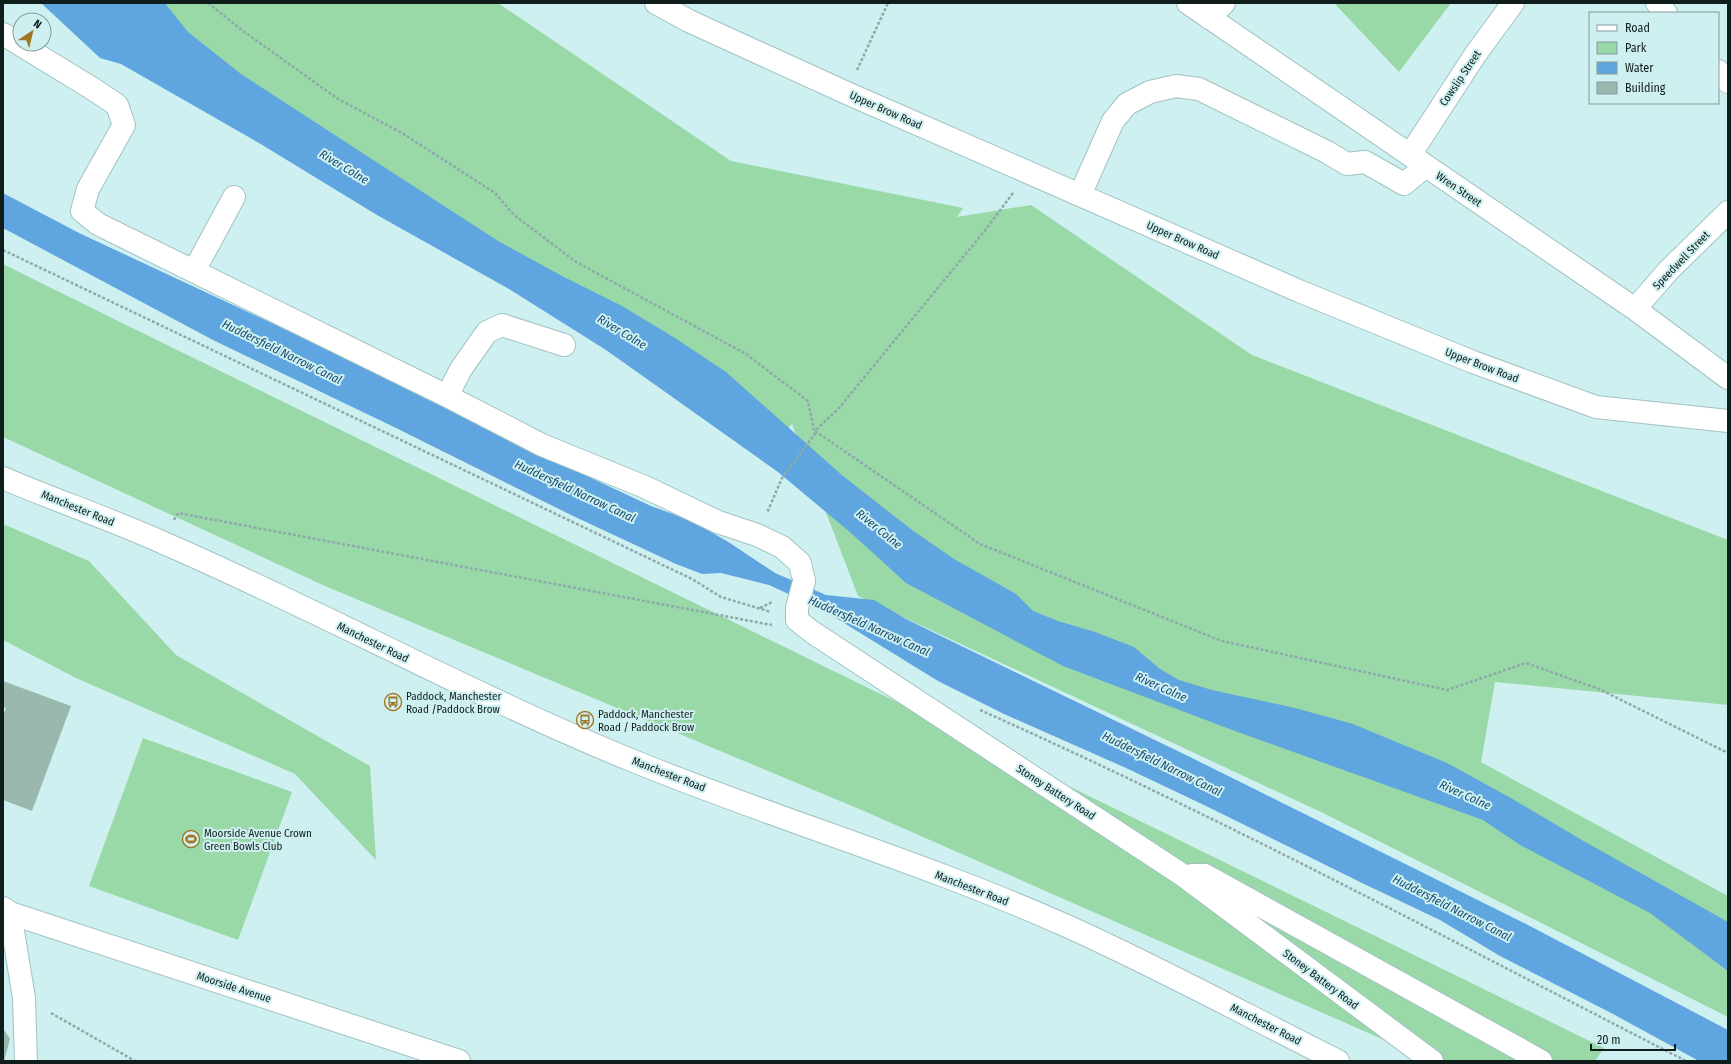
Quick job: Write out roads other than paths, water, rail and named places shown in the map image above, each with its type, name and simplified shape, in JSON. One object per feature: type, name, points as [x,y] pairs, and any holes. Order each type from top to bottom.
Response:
[{"type":"street","name":"Upper Brow Road","points":[[656,3],[689,21],[820,81],[1321,300],[1473,362],[1596,407],[1728,421]]},
{"type":"street","name":"Wren Street","points":[[1188,3],[1217,11],[1418,161],[1635,309],[1728,378]]},
{"type":"street","name":"Cowslip Street","points":[[1080,195],[1113,121],[1127,104],[1150,92],[1176,86],[1199,89],[1327,152],[1347,164],[1365,162],[1404,184],[1475,55],[1513,3]]},
{"type":"street","points":[[1657,3],[1665,12]]},
{"type":"street","points":[[3,34],[117,105],[124,125],[88,189],[82,211],[98,224],[446,396],[487,332],[502,325],[564,345]]},
{"type":"street","points":[[1719,72],[1728,82]]},
{"type":"street","points":[[194,271],[234,197]]},
{"type":"street","name":"Speedwell Street","points":[[1635,309],[1668,271],[1728,212]]},
{"type":"street","name":"Stoney Battery Road","points":[[446,396],[542,445],[645,487],[718,522],[757,535],[782,547],[800,563],[804,581],[797,614],[819,636],[1181,874],[1432,1061]]},
{"type":"street","name":"Manchester Road","points":[[3,478],[165,543],[464,686],[548,725],[633,761],[969,886],[1068,927],[1166,974],[1338,1061]]},
{"type":"street","points":[[1181,874],[1205,875],[1541,1061]]},
{"type":"street","name":"Moorside Avenue","points":[[26,1061],[24,998],[6,910],[459,1061]]},
{"type":"water","name":"River Colne","points":[[41,3],[165,3],[188,32],[241,74],[498,241],[562,276],[622,306],[675,338],[726,372],[843,476],[912,530],[954,559],[1016,594],[1033,611],[1134,647],[1160,669],[1179,680],[1212,690],[1295,708],[1353,724],[1447,763],[1728,922],[1728,971],[1650,913],[1520,845],[1483,820],[1235,731],[1063,666],[906,583],[851,533],[778,472],[606,350],[509,289],[377,215],[259,143],[121,64],[100,58]]},
{"type":"water","name":"Huddersfield Narrow Canal","points":[[3,193],[79,233],[295,334],[504,437],[651,506],[692,521],[730,543],[775,573],[826,595],[874,600],[906,619],[1192,758],[1528,925],[1728,1030],[1728,1061],[1699,1061],[1613,1014],[1500,956],[1440,920],[1206,806],[1126,768],[1004,714],[938,681],[823,610],[769,585],[721,573],[702,574],[676,564],[571,515],[394,427],[213,340],[3,228]]},
{"type":"place","name":"Paddock, Manchester Road /Paddock Brow","points":[[393,702]]},
{"type":"place","name":"Paddock, Manchester Road / Paddock Brow","points":[[585,720]]},
{"type":"place","name":"Moorside Avenue Crown Green Bowls Club","points":[[191,839]]}]
